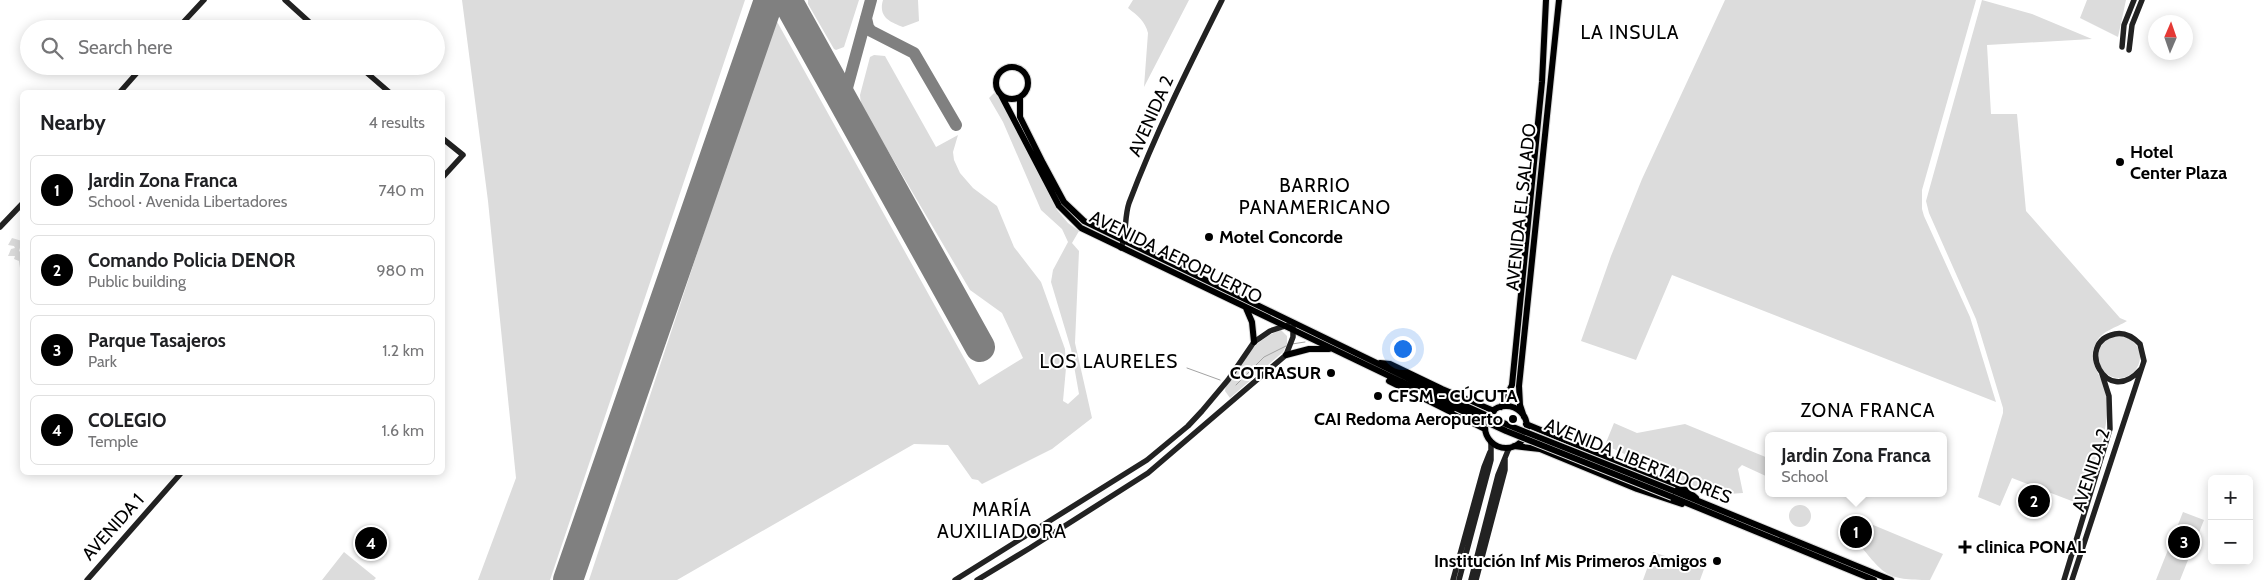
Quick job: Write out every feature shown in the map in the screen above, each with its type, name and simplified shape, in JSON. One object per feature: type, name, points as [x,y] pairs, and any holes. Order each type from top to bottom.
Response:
[{"type":"main road","name":"AVENIDA EL SALADO","points":[[1502,407],[1512,385],[1541,91],[1546,0]]},
{"type":"main road","name":"AVENIDA EL SALADO","points":[[1525,420],[1520,405],[1518,386],[1558,0]]},
{"type":"main road","points":[[1015,67],[1024,72],[1029,81],[1026,91],[1020,98],[1010,99],[1001,95],[996,86],[998,75],[1005,68],[1015,67]]},
{"type":"main road","name":"AVENIDA AEROPUERTO","points":[[1001,95],[1054,198],[1064,213],[1081,228],[1293,323],[1374,365]]},
{"type":"main road","name":"AVENIDA AEROPUERTO","points":[[1020,98],[1020,117],[1064,202],[1084,222],[1122,245],[1284,326],[1293,333],[1374,365]]},
{"type":"main road","points":[[1246,308],[1252,322],[1254,342]]},
{"type":"main road","points":[[1287,352],[1309,349],[1333,349]]},
{"type":"main road","points":[[1374,365],[1390,364],[1494,411]]},
{"type":"main road","points":[[1374,365],[1382,377],[1485,429]]},
{"type":"main road","name":"AVENIDA LIBERTADORES","points":[[1374,365],[1458,405],[1506,431],[1673,494],[1698,501],[1891,580]]},
{"type":"main road","points":[[1698,501],[1688,491],[1525,420],[1514,408],[1502,407],[1494,411],[1486,422],[1485,429],[1491,442],[1499,447],[1540,449],[1637,489],[1700,509]]},
{"type":"main road","points":[[1512,447],[1524,437],[1525,420]]},
{"type":"main road","name":"AVENIDA LIBERTADORES","points":[[1673,494],[1700,509],[1874,580]]},
{"type":"street","points":[[185,20],[204,0]]},
{"type":"street","points":[[285,0],[307,20]]},
{"type":"street","name":"AVENIDA 2","points":[[1122,245],[1130,202],[1151,151],[1222,0]]},
{"type":"street","points":[[2122,47],[2124,24],[2134,0]]},
{"type":"street","points":[[2129,50],[2132,25],[2142,0]]},
{"type":"street","points":[[122,90],[135,75]]},
{"type":"street","points":[[369,75],[386,90]]},
{"type":"street","points":[[445,140],[463,155],[445,175]]},
{"type":"street","points":[[0,228],[20,206]]},
{"type":"street","points":[[955,580],[1147,460],[1188,426],[1202,411],[1228,380],[1254,342],[1270,332],[1293,323],[1293,333],[1287,352],[1159,464],[1030,548],[977,580]]},
{"type":"street","points":[[2118,334],[2130,336],[2140,344],[2144,355],[2140,370],[2127,381],[2118,382],[2102,374],[2096,362],[2097,349],[2106,338],[2118,334]]},
{"type":"street","name":"AVENIDA 2","points":[[2072,580],[2140,370]]},
{"type":"street","name":"AVENIDA 2","points":[[2064,580],[2110,429],[2110,396],[2102,374]]},
{"type":"street","points":[[1459,580],[1488,471],[1491,442]]},
{"type":"street","points":[[1470,580],[1498,475],[1506,455],[1512,447]]},
{"type":"street","points":[[1453,580],[1484,467],[1491,450]]},
{"type":"street","points":[[1476,580],[1505,470],[1506,455]]},
{"type":"street","name":"AVENIDA 1","points":[[87,580],[179,475]]},
{"type":"shaded area","points":[[462,0],[745,0],[550,580],[478,580],[516,478],[488,201]]},
{"type":"shaded area","points":[[808,0],[859,0],[844,47],[834,49],[808,4]]},
{"type":"shaded area","points":[[883,0],[918,0],[919,21],[903,27],[890,21],[882,11]]},
{"type":"shaded area","points":[[1133,0],[1189,0],[1144,87],[1148,33],[1143,22],[1128,8]]},
{"type":"shaded area","points":[[1725,0],[1976,0],[1922,190],[1922,209],[1970,317],[1996,402],[1672,275],[1636,360],[1581,341],[1611,256],[1642,179]]},
{"type":"shaded area","points":[[1982,0],[2032,14],[2092,39],[1987,45],[1991,114],[2017,114],[2026,211],[2120,318],[2127,321],[2101,335],[2093,351],[2094,364],[2106,390],[2106,424],[2103,438],[2077,503],[2012,478],[2000,506],[1978,497],[2003,408],[1976,319],[1929,213],[1926,201]]},
{"type":"shaded area","points":[[2087,0],[2126,0],[2118,37],[2080,18]]},
{"type":"shaded area","points":[[775,18],[979,385],[1023,358],[1002,313],[970,290],[861,105],[860,95],[870,57],[874,55],[885,56],[936,147],[958,135],[953,152],[954,160],[960,173],[973,188],[997,206],[1014,247],[1041,282],[1065,349],[1066,368],[1063,401],[1068,404],[1079,394],[1071,349],[1051,282],[1053,270],[1068,242],[1062,229],[1041,210],[1003,122],[989,98],[994,93],[1003,100],[1057,210],[1068,223],[1079,231],[1072,243],[1079,251],[1075,343],[1092,418],[1052,449],[982,484],[978,480],[972,479],[948,445],[914,444],[677,580],[589,580]]},
{"type":"shaded area","points":[[12,238],[20,240],[20,268],[19,261],[14,259],[15,256],[8,256],[11,249],[15,248],[8,245]]},
{"type":"shaded area","points":[[1281,330],[1287,336],[1287,344],[1283,352],[1230,398],[1225,391],[1226,384],[1249,352],[1263,339]]},
{"type":"shaded area","points":[[2123,336],[2131,339],[2137,345],[2140,357],[2137,369],[2131,375],[2115,378],[2107,375],[2101,369],[2098,353],[2101,345],[2107,339]]},
{"type":"shaded area","points":[[1614,423],[1637,433],[1685,424],[1765,457],[1765,476],[1742,465],[1738,469],[1743,493],[1714,495],[1605,445]]},
{"type":"shaded area","points":[[1796,505],[1804,505],[1811,512],[1811,520],[1804,527],[1796,527],[1789,520],[1789,512]]},
{"type":"shaded area","points":[[2183,512],[2204,520],[2180,580],[2156,580]]},
{"type":"shaded area","points":[[1866,522],[1943,554],[1930,580],[1895,577],[1881,569],[1857,542]]},
{"type":"shaded area","points":[[344,552],[376,578],[374,580],[322,580]]},
{"type":"shaded area","points":[[1653,552],[1704,569],[1700,580],[1643,580]]},
{"type":"waterway","points":[[1292,344],[1305,342]]},
{"type":"waterway","points":[[1236,385],[1264,357],[1286,346]]},
{"type":"waterway","points":[[1187,368],[1220,380]]},
{"type":"taxiway","points":[[763,19],[768,8],[778,0]]},
{"type":"taxiway","points":[[797,0],[797,19]]},
{"type":"taxiway","points":[[845,105],[847,88],[871,0]]},
{"type":"taxiway","points":[[866,18],[871,31],[914,53],[956,125]]},
{"type":"taxiway","points":[[834,85],[841,89],[848,82]]},
{"type":"runway","points":[[568,580],[769,0]]},
{"type":"runway","points":[[787,0],[980,347]]},
{"type":"place","name":"Hotel Center Plaza","points":[[2120,162]]},
{"type":"place","name":"Motel Concorde","points":[[1209,237]]},
{"type":"place","name":"COTRASUR","points":[[1331,373]]},
{"type":"place","name":"CFSM - CÚCUTA","points":[[1378,396]]},
{"type":"place","name":"CAI Redoma Aeropuerto","points":[[1513,419]]},
{"type":"place","name":"Comando Policia DENOR","points":[[2034,501]]},
{"type":"place","name":"Jardin Zona Franca","points":[[1856,532]]},
{"type":"place","name":"Parque Tasajeros","points":[[2184,542]]},
{"type":"place","name":"COLEGIO","points":[[371,543]]},
{"type":"place","name":"clinica PONAL","points":[[1965,547]]},
{"type":"place","name":"Institución Inf Mis Primeros Amigos","points":[[1717,561]]},
{"type":"district","name":"LA INSULA","points":[[1630,32]]},
{"type":"district","name":"BARRIO PANAMERICANO","points":[[1315,196]]},
{"type":"district","name":"LOS LAURELES","points":[[1109,361]]},
{"type":"district","name":"ZONA FRANCA","points":[[1868,410]]},
{"type":"district","name":"MARÍA AUXILIADORA","points":[[1002,520]]}]
